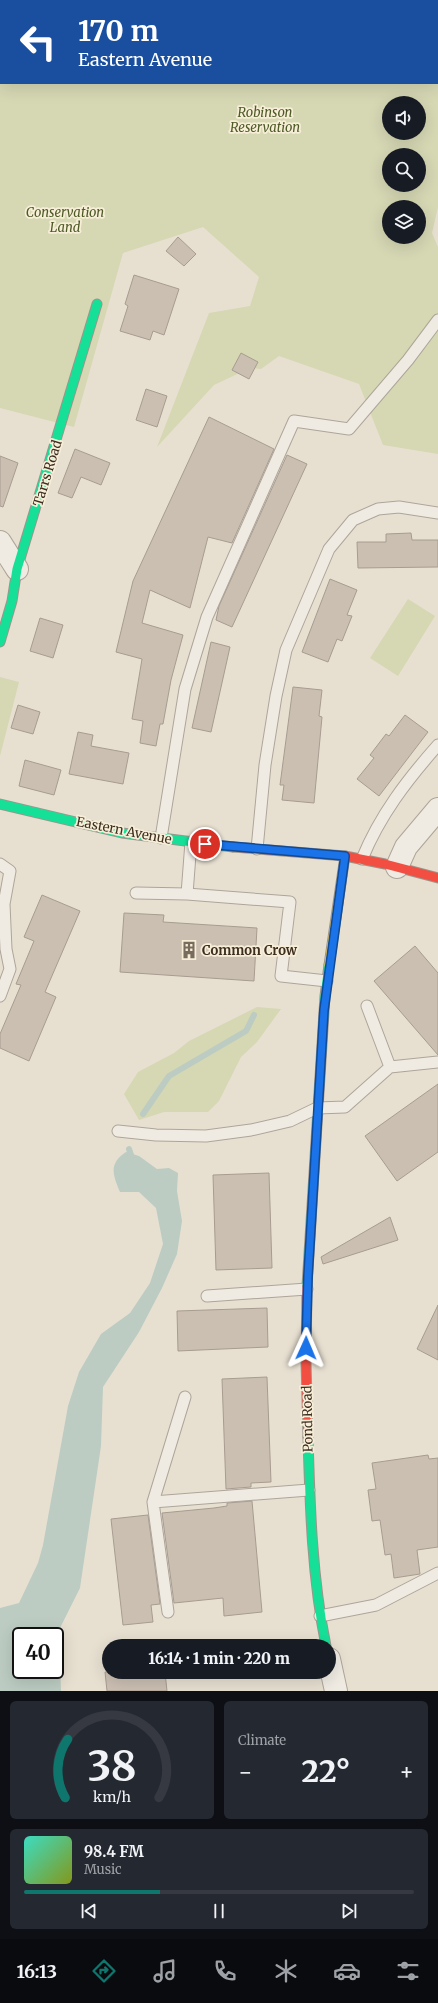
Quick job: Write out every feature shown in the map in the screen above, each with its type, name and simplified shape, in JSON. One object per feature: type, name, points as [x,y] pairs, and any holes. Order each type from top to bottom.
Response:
[{"type":"street","name":"Tarrs Road","points":[[0,642],[12,601],[17,569],[97,304]]},
{"type":"street","points":[[0,542],[17,569]]},
{"type":"street","name":"Eastern Avenue","points":[[0,804],[122,833],[256,849],[345,856],[397,867],[438,878]]},
{"type":"street","points":[[397,867],[406,847],[438,810]]},
{"type":"street","name":"Pond Road","points":[[325,1639],[320,1616],[311,1530],[306,1362],[307,1289],[317,1108],[327,982],[345,856]]},
{"type":"street","points":[[333,1679],[336,1691]]},
{"type":"lane","points":[[161,838],[185,690],[207,617],[294,421],[349,429],[408,360],[438,320]]},
{"type":"lane","points":[[256,849],[265,765],[276,696],[286,650],[329,549],[353,520],[378,509],[399,507],[438,513]]},
{"type":"lane","points":[[362,859],[372,835],[389,805],[414,772],[438,745]]},
{"type":"lane","points":[[187,894],[191,842]]},
{"type":"lane","points":[[0,864],[10,871],[4,904],[6,949],[10,969],[0,996]]},
{"type":"lane","points":[[136,893],[187,894],[290,902],[281,976],[327,982]]},
{"type":"lane","points":[[366,1006],[390,1067]]},
{"type":"lane","points":[[118,1131],[156,1135],[206,1136],[251,1130],[290,1121],[317,1108],[345,1107],[390,1067],[438,1062]]},
{"type":"lane","points":[[207,1296],[307,1289]]},
{"type":"lane","points":[[168,1612],[153,1502],[185,1397]]},
{"type":"lane","points":[[153,1502],[309,1490]]},
{"type":"lane","points":[[320,1616],[376,1605],[438,1573]]},
{"type":"green space","points":[[0,84],[438,84],[438,207],[432,233],[438,247],[438,454],[383,445],[359,384],[279,356],[261,369],[250,368],[214,385],[157,447],[209,313],[250,306],[259,277],[203,227],[123,253],[74,427],[0,408]]},
{"type":"green space","points":[[408,599],[435,616],[398,676],[370,658]]},
{"type":"green space","points":[[0,677],[19,682],[0,756]]},
{"type":"green space","points":[[257,1007],[281,1009],[257,1042],[241,1057],[219,1101],[208,1112],[164,1112],[139,1120],[124,1094],[138,1072],[174,1053],[189,1041]]},
{"type":"shaded area","points":[[126,1152],[139,1156],[157,1169],[169,1168],[178,1173],[177,1191],[182,1221],[177,1254],[162,1288],[139,1332],[103,1387],[101,1446],[80,1588],[60,1627],[12,1627],[12,1679],[61,1679],[61,1691],[0,1691],[0,1608],[19,1603],[38,1563],[43,1545],[68,1406],[79,1372],[101,1334],[130,1313],[150,1283],[163,1244],[156,1208],[139,1192],[120,1192],[114,1175],[114,1165],[116,1161]]},
{"type":"building","points":[[178,237],[196,254],[184,266],[166,251]]},
{"type":"building","points":[[134,275],[179,289],[164,335],[153,331],[150,340],[120,331],[128,306],[125,304]]},
{"type":"building","points":[[241,353],[258,362],[249,379],[232,370]]},
{"type":"building","points":[[146,389],[167,396],[157,427],[136,420]]},
{"type":"building","points":[[209,417],[274,449],[232,543],[208,537],[190,608],[150,590],[142,623],[183,635],[171,680],[163,724],[160,724],[156,746],[140,743],[143,721],[132,719],[142,659],[116,652],[133,581]]},
{"type":"building","points":[[75,449],[110,463],[101,485],[81,477],[72,498],[58,493]]},
{"type":"building","points":[[287,455],[307,464],[232,627],[216,620],[219,606]]},
{"type":"building","points":[[0,456],[18,463],[3,507],[0,506]]},
{"type":"building","points":[[411,533],[412,540],[438,540],[438,567],[358,568],[357,542],[386,542],[386,534]]},
{"type":"building","points":[[330,579],[357,590],[347,615],[352,616],[342,641],[337,639],[328,662],[302,652]]},
{"type":"building","points":[[40,618],[63,625],[53,658],[30,651]]},
{"type":"building","points":[[211,642],[230,647],[211,732],[192,728]]},
{"type":"building","points":[[293,687],[322,690],[319,716],[322,717],[314,803],[282,800],[284,785],[280,785]]},
{"type":"building","points":[[18,705],[40,712],[33,734],[11,728]]},
{"type":"building","points":[[405,715],[428,732],[379,796],[357,779],[374,758],[370,755],[386,734],[389,736]]},
{"type":"building","points":[[78,732],[93,735],[91,746],[129,753],[123,784],[69,774]]},
{"type":"building","points":[[25,760],[61,770],[54,795],[19,786]]},
{"type":"building","points":[[42,895],[80,911],[45,992],[56,997],[29,1061],[0,1048],[0,1034],[21,985],[16,984],[34,941],[24,937]]},
{"type":"building","name":"Common Crow","points":[[124,913],[164,915],[163,922],[257,928],[254,981],[120,972]]},
{"type":"building","points":[[415,946],[438,973],[438,1055],[374,981]]},
{"type":"building","points":[[438,1084],[438,1152],[397,1181],[365,1136]]},
{"type":"building","points":[[269,1173],[272,1268],[216,1270],[213,1175]]},
{"type":"building","points":[[390,1217],[398,1240],[323,1264],[321,1257]]},
{"type":"building","points":[[438,1305],[438,1360],[417,1349]]},
{"type":"building","points":[[267,1308],[268,1347],[178,1351],[177,1311]]},
{"type":"building","points":[[267,1377],[271,1482],[251,1483],[251,1487],[226,1489],[222,1379]]},
{"type":"building","points":[[428,1455],[429,1459],[438,1458],[438,1547],[417,1550],[420,1574],[394,1578],[391,1554],[385,1555],[380,1520],[372,1521],[368,1490],[376,1489],[372,1463]]},
{"type":"building","points":[[252,1501],[262,1612],[224,1616],[223,1598],[174,1603],[162,1513],[214,1508],[227,1506],[227,1503]]},
{"type":"building","points":[[148,1515],[160,1604],[151,1605],[153,1622],[123,1625],[111,1519]]},
{"type":"building","points":[[106,1679],[166,1679],[167,1691],[107,1691]]},
{"type":"waterway","points":[[143,1114],[169,1076],[246,1031],[254,1015]]},
{"type":"waterway","points":[[129,1149],[133,1161]]},
{"type":"traffic: fast","points":[[0,642],[12,601],[17,569],[97,304]]},
{"type":"traffic: fast","points":[[0,804],[122,833],[233,847]]},
{"type":"traffic: fast","points":[[307,1286],[325,996],[329,965]]},
{"type":"traffic: fast","points":[[308,1437],[311,1516],[315,1568],[325,1639]]},
{"type":"traffic: slow","points":[[329,965],[345,856]]},
{"type":"traffic: jam","points":[[233,847],[345,856],[385,864],[438,878]]},
{"type":"traffic: jam","points":[[307,1286],[306,1362],[308,1437]]},
{"type":"place","name":"Common Crow","points":[[189,950]]},
{"type":"route","points":[[205,844],[345,856],[325,996],[308,1276],[306,1348]]},
{"type":"park label","name":"Robinson Reservation","points":[[265,120]]},
{"type":"park label","name":"Conservation Land","points":[[65,220]]}]
